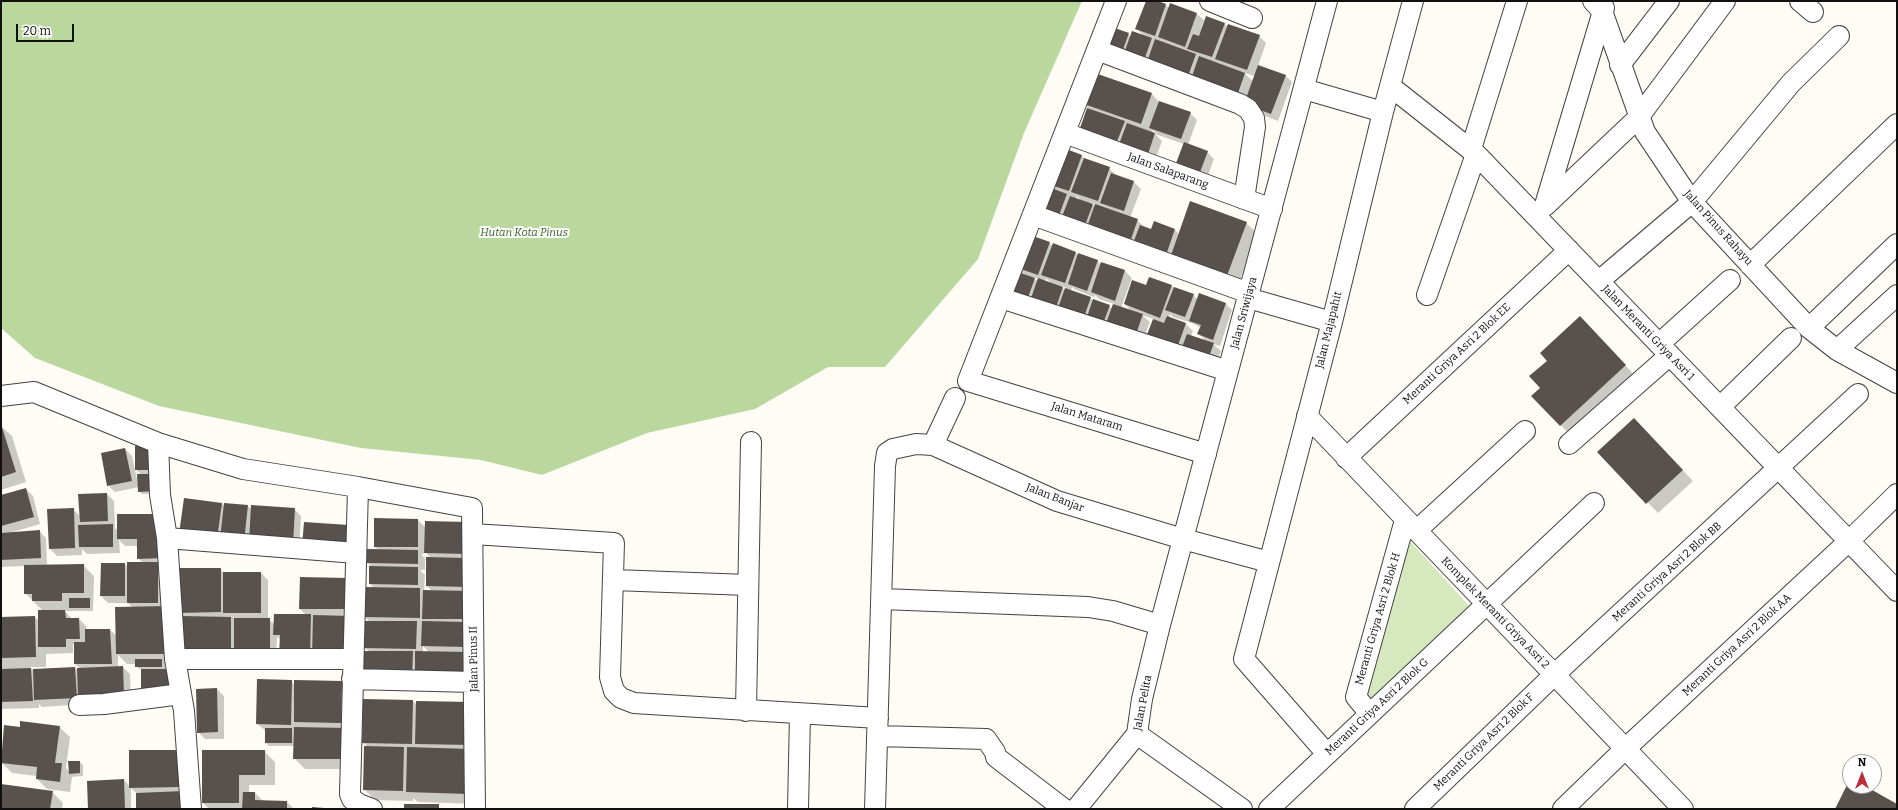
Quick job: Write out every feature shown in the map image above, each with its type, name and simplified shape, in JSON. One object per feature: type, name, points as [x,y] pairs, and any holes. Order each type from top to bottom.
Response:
[{"type":"street","points":[[1116,1],[1001,298],[1228,371]]},
{"type":"street","points":[[1210,1],[1252,18]]},
{"type":"street","name":"Jalan Sriwijaya","points":[[1160,625],[1327,1]]},
{"type":"street","name":"Jalan Majapahit","points":[[1327,754],[1244,659],[1332,322],[1383,112],[1413,1]]},
{"type":"street","points":[[1427,296],[1474,152],[1517,1]]},
{"type":"street","points":[[1620,65],[1669,1]]},
{"type":"street","points":[[1543,213],[1638,118],[1724,1]]},
{"type":"street","points":[[1543,213],[1602,4]]},
{"type":"street","name":"Jalan Pinus Rahayu","points":[[1602,4],[1620,65],[1644,132],[1692,202],[1809,328],[1837,350],[1897,383]]},
{"type":"street","points":[[1599,281],[1692,202],[1791,83],[1839,36]]},
{"type":"street","points":[[1097,50],[1240,104],[1248,109],[1254,118],[1254,127],[1244,199]]},
{"type":"street","name":"Jalan Meranti Griya Asri 1","points":[[1390,86],[1474,152],[1543,213],[1569,250],[1897,591]]},
{"type":"street","points":[[1304,89],[1383,112]]},
{"type":"street","points":[[1750,265],[1897,124]]},
{"type":"street","name":"Jalan Salaparang","points":[[1065,133],[1272,209]]},
{"type":"street","points":[[1033,215],[1249,296],[1332,322]]},
{"type":"street","points":[[1809,328],[1897,244]]},
{"type":"street","name":"Meranti Griya Asri 2 Blok EE","points":[[1346,458],[1569,250]]},
{"type":"street","points":[[1569,444],[1664,349],[1730,280]]},
{"type":"street","points":[[1837,350],[1897,294]]},
{"type":"street","name":"Jalan Mataram","points":[[1001,298],[968,381],[1206,454]]},
{"type":"street","points":[[1720,407],[1791,338]]},
{"type":"street","points":[[1,396],[34,392],[158,443],[243,470],[358,487],[350,794],[352,799],[359,804],[372,809]]},
{"type":"street","name":"Meranti Griya Asri 2 Blok BB","points":[[1554,675],[1779,469],[1858,394]]},
{"type":"street","points":[[875,809],[885,466],[887,453],[893,449],[916,444],[933,445],[955,398]]},
{"type":"street","name":"Komplek Meranti Griya Asri 2","points":[[1307,416],[1682,809]]},
{"type":"street","points":[[1411,525],[1525,431]]},
{"type":"street","points":[[746,711],[751,442]]},
{"type":"street","points":[[158,443],[160,495],[167,538],[175,658],[184,711],[191,809]]},
{"type":"street","name":"Jalan Banjar","points":[[933,445],[1057,501],[1183,539],[1269,562]]},
{"type":"street","name":"Jalan Pinus II","points":[[358,487],[472,508],[473,510],[475,809]]},
{"type":"street","name":"Meranti Griya Asri 2 Blok AA","points":[[1563,809],[1625,749],[1849,541],[1897,494]]},
{"type":"street","name":"Meranti Griya Asri 2 Blok G","points":[[1268,809],[1594,502]]},
{"type":"street","name":"Meranti Griya Asri 2 Blok H","points":[[1370,714],[1356,697],[1411,525]]},
{"type":"street","points":[[473,534],[614,543],[610,677],[614,691],[621,698],[634,704],[800,714],[878,727],[986,739],[995,752],[996,757],[1064,809]]},
{"type":"street","points":[[167,538],[356,553]]},
{"type":"street","points":[[614,580],[748,585]]},
{"type":"street","points":[[882,600],[1088,606],[1113,611],[1160,625]]},
{"type":"street","name":"Jalan Pelita","points":[[1076,809],[1137,734],[1142,699],[1160,625]]},
{"type":"street","points":[[175,658],[353,659]]},
{"type":"street","name":"Meranti Griya Asri 2 Blok F","points":[[1415,809],[1554,675]]},
{"type":"street","points":[[352,679],[474,682]]},
{"type":"street","points":[[79,705],[104,704],[181,694]]},
{"type":"street","points":[[798,809],[800,714]]},
{"type":"street","points":[[1137,734],[1242,809]]},
{"type":"green space","name":"Hutan Kota Pinus","points":[[1,1],[1082,1],[1024,133],[978,259],[885,367],[828,367],[755,409],[647,433],[542,475],[481,460],[361,448],[159,406],[35,358],[1,328]]},
{"type":"green space","points":[[1408,539],[1471,608],[1363,706]]},
{"type":"building","points":[[1146,1],[1158,1],[1166,4],[1155,36],[1135,29]]},
{"type":"building","points":[[1170,3],[1197,13],[1185,47],[1158,37]]},
{"type":"building","points":[[1206,16],[1225,23],[1212,57],[1187,49],[1193,34],[1199,36]]},
{"type":"building","points":[[1228,24],[1260,35],[1247,70],[1215,59]]},
{"type":"building","points":[[1109,26],[1129,33],[1121,55],[1101,48]]},
{"type":"building","points":[[1132,31],[1152,38],[1143,63],[1123,56]]},
{"type":"building","points":[[1155,39],[1196,54],[1187,79],[1146,65]]},
{"type":"building","points":[[1199,56],[1245,73],[1237,96],[1191,79]]},
{"type":"building","points":[[1258,65],[1286,75],[1271,114],[1244,104]]},
{"type":"building","points":[[1095,73],[1152,93],[1141,124],[1084,104]]},
{"type":"building","points":[[1159,101],[1191,112],[1181,139],[1149,128]]},
{"type":"building","points":[[1087,108],[1125,121],[1116,144],[1079,131]]},
{"type":"building","points":[[1127,123],[1155,133],[1147,157],[1118,147]]},
{"type":"building","points":[[1184,142],[1208,151],[1199,175],[1175,166]]},
{"type":"building","points":[[1061,147],[1082,155],[1069,191],[1048,184]]},
{"type":"building","points":[[1084,158],[1110,167],[1098,201],[1071,192]]},
{"type":"building","points":[[1111,173],[1134,181],[1124,211],[1100,203]]},
{"type":"building","points":[[1046,186],[1067,194],[1058,218],[1037,211]]},
{"type":"building","points":[[1070,196],[1093,204],[1084,228],[1061,219]]},
{"type":"building","points":[[1190,201],[1247,222],[1225,281],[1169,261]]},
{"type":"building","points":[[1095,204],[1138,219],[1129,245],[1086,230]]},
{"type":"building","points":[[1154,221],[1175,229],[1165,258],[1132,246],[1140,225],[1151,229]]},
{"type":"building","points":[[1027,234],[1050,242],[1038,275],[1015,267]]},
{"type":"building","points":[[1053,243],[1076,252],[1065,283],[1041,275]]},
{"type":"building","points":[[1078,253],[1098,260],[1087,291],[1068,284]]},
{"type":"building","points":[[1101,262],[1125,270],[1115,301],[1091,292]]},
{"type":"building","points":[[1015,271],[1035,278],[1026,303],[1005,296]]},
{"type":"building","points":[[1149,277],[1172,285],[1160,318],[1124,304],[1132,280],[1146,285]]},
{"type":"building","points":[[1038,278],[1063,287],[1054,313],[1029,304]]},
{"type":"building","points":[[1174,287],[1194,294],[1185,317],[1165,310]]},
{"type":"building","points":[[1065,288],[1091,297],[1082,323],[1056,314]]},
{"type":"building","points":[[1199,293],[1226,303],[1213,340],[1197,334],[1201,325],[1189,321]]},
{"type":"building","points":[[1093,299],[1110,305],[1101,329],[1085,323]]},
{"type":"building","points":[[1113,304],[1143,314],[1134,340],[1104,329]]},
{"type":"building","points":[[1167,316],[1186,323],[1176,351],[1145,340],[1153,319],[1164,323]]},
{"type":"building","points":[[1580,316],[1626,365],[1560,426],[1531,396],[1540,388],[1529,376],[1547,361],[1540,353]]},
{"type":"building","points":[[1187,334],[1214,343],[1207,362],[1180,352]]},
{"type":"building","points":[[1634,418],[1683,470],[1646,504],[1597,452]]},
{"type":"building","points":[[1,424],[16,472],[1,477]]},
{"type":"building","points":[[135,446],[153,446],[153,470],[135,470]]},
{"type":"building","points":[[125,448],[132,481],[107,486],[101,453]]},
{"type":"building","points":[[137,474],[156,474],[157,491],[138,492]]},
{"type":"building","points":[[26,488],[34,517],[1,526],[1,495]]},
{"type":"building","points":[[107,493],[108,521],[80,522],[78,494]]},
{"type":"building","points":[[184,498],[222,503],[217,539],[179,534]]},
{"type":"building","points":[[224,503],[248,505],[244,542],[220,539]]},
{"type":"building","points":[[251,505],[295,508],[293,545],[249,542]]},
{"type":"building","points":[[74,508],[75,548],[49,549],[47,509]]},
{"type":"building","points":[[117,514],[156,514],[163,558],[137,559],[137,539],[117,539]]},
{"type":"building","points":[[374,518],[418,519],[418,547],[374,547]]},
{"type":"building","points":[[425,521],[467,522],[466,554],[424,553]]},
{"type":"building","points":[[304,522],[349,525],[347,550],[302,547]]},
{"type":"building","points":[[113,524],[113,547],[79,547],[78,525]]},
{"type":"building","points":[[40,530],[41,558],[1,560],[1,533]]},
{"type":"building","points":[[367,549],[418,550],[418,564],[367,563]]},
{"type":"building","points":[[426,557],[467,558],[467,587],[426,586]]},
{"type":"building","points":[[127,562],[158,562],[158,603],[127,603]]},
{"type":"building","points":[[101,563],[125,563],[125,596],[100,596]]},
{"type":"building","points":[[84,564],[84,593],[62,593],[62,601],[32,601],[32,594],[24,594],[24,565]]},
{"type":"building","points":[[369,566],[418,567],[418,585],[369,584]]},
{"type":"building","points":[[177,568],[221,568],[221,612],[177,613]]},
{"type":"building","points":[[223,572],[261,572],[261,613],[223,613]]},
{"type":"building","points":[[300,577],[347,578],[347,609],[299,609]]},
{"type":"building","points":[[365,587],[420,588],[420,618],[364,617]]},
{"type":"building","points":[[423,590],[468,591],[467,619],[422,619]]},
{"type":"building","points":[[69,598],[90,598],[90,608],[69,608]]},
{"type":"building","points":[[169,606],[169,654],[116,654],[115,607]]},
{"type":"building","points":[[38,610],[65,610],[66,618],[79,618],[80,639],[66,639],[66,647],[38,647]]},
{"type":"building","points":[[274,614],[311,614],[310,657],[279,656],[280,635],[273,635]]},
{"type":"building","points":[[313,615],[350,616],[349,657],[312,657]]},
{"type":"building","points":[[35,616],[36,657],[1,658],[1,617]]},
{"type":"building","points":[[182,616],[231,617],[231,657],[182,656]]},
{"type":"building","points":[[234,618],[270,618],[270,651],[234,650]]},
{"type":"building","points":[[363,621],[417,621],[416,649],[363,648]]},
{"type":"building","points":[[422,621],[467,622],[467,647],[421,646]]},
{"type":"building","points":[[85,629],[110,629],[112,664],[74,664],[74,642],[85,642]]},
{"type":"building","points":[[361,651],[413,651],[412,678],[361,677]]},
{"type":"building","points":[[415,651],[469,652],[469,679],[415,678]]},
{"type":"building","points":[[135,659],[162,659],[162,667],[135,667]]},
{"type":"building","points":[[123,666],[124,694],[78,696],[77,668]]},
{"type":"building","points":[[75,667],[77,698],[34,700],[33,669]]},
{"type":"building","points":[[31,668],[33,701],[1,702],[1,669]]},
{"type":"building","points":[[141,669],[172,669],[172,689],[141,689]]},
{"type":"building","points":[[257,679],[292,680],[291,725],[256,724]]},
{"type":"building","points":[[294,680],[342,681],[341,723],[294,722]]},
{"type":"building","points":[[217,688],[218,732],[197,733],[196,689]]},
{"type":"building","points":[[363,699],[413,700],[412,744],[362,743]]},
{"type":"building","points":[[416,701],[472,702],[472,745],[415,744]]},
{"type":"building","points":[[20,721],[60,726],[55,763],[62,763],[60,782],[36,779],[37,767],[1,763],[4,725],[20,727]]},
{"type":"building","points":[[294,727],[348,728],[348,759],[293,759]]},
{"type":"building","points":[[265,728],[292,728],[292,743],[265,743]]},
{"type":"building","points":[[364,746],[404,747],[403,791],[363,790]]},
{"type":"building","points":[[407,747],[470,749],[468,794],[406,792]]},
{"type":"building","points":[[129,750],[180,750],[180,787],[129,788]]},
{"type":"building","points":[[202,750],[265,750],[265,775],[239,775],[239,803],[202,803]]},
{"type":"building","points":[[68,761],[80,761],[80,773],[69,774]]},
{"type":"building","points":[[124,779],[125,809],[88,809],[87,781]]},
{"type":"building","points":[[1,784],[53,791],[50,809],[1,809]]},
{"type":"building","points":[[184,791],[185,809],[136,809],[136,793]]},
{"type":"building","points":[[243,792],[255,792],[255,800],[287,801],[287,809],[242,809]]},
{"type":"building","points":[[1842,794],[1879,794],[1897,804],[1897,809],[1835,809]]},
{"type":"building","points":[[404,804],[439,804],[439,809],[404,809]]},
{"type":"building","points":[[312,807],[324,808],[324,809],[312,809]]}]
